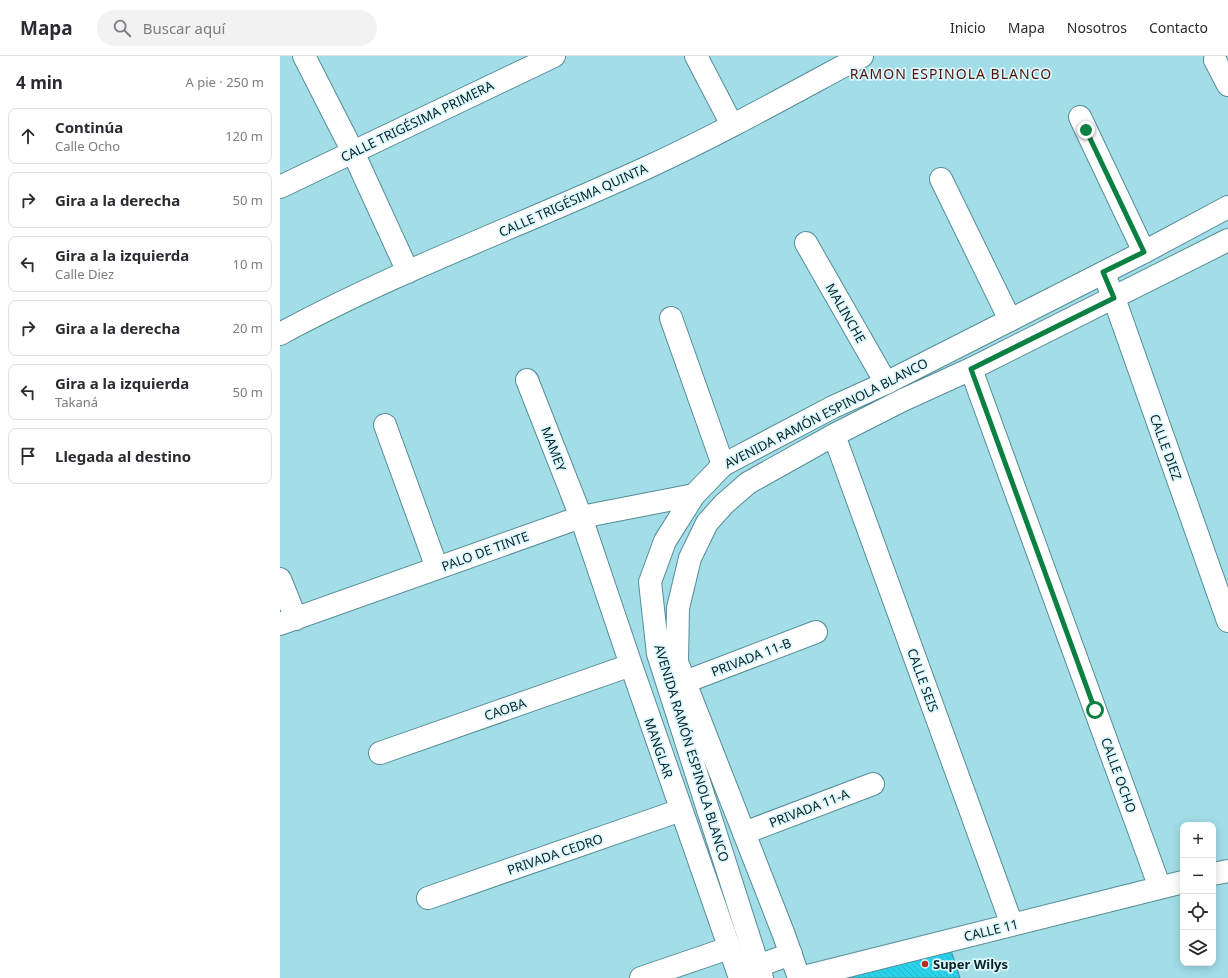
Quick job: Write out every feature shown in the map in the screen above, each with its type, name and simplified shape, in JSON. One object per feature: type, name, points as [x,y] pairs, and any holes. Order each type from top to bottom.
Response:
[{"type":"street","points":[[304,56],[353,152],[408,272]]},
{"type":"street","name":"CALLE TRIGÉSIMA PRIMERA","points":[[280,187],[554,56]]},
{"type":"street","points":[[696,56],[732,125]]},
{"type":"street","name":"CALLE TRIGÉSIMA QUINTA","points":[[280,334],[312,317],[408,272],[647,167],[732,125],[862,56]]},
{"type":"street","points":[[1215,60],[1228,85]]},
{"type":"street","points":[[1080,117],[1144,252]]},
{"type":"street","points":[[941,179],[1010,320]]},
{"type":"street","name":"AVENIDA RAMÓN ESPINOLA BLANCO","points":[[760,972],[658,654],[650,582],[665,541],[694,495],[723,465],[833,408],[886,383],[1144,252],[1228,207]]},
{"type":"street","name":"AVENIDA RAMÓN ESPINOLA BLANCO","points":[[800,978],[677,662],[678,608],[690,558],[707,523],[724,504],[748,483],[834,435],[903,400],[971,369],[1228,240]]},
{"type":"street","name":"MALINCHE","points":[[806,243],[886,383]]},
{"type":"street","name":"CALLE DIEZ","points":[[1103,272],[1114,298],[1228,621]]},
{"type":"street","points":[[671,318],[723,465]]},
{"type":"street","name":"CALLE OCHO","points":[[971,369],[1160,888]]},
{"type":"street","name":"MAMEY","points":[[527,380],[581,517]]},
{"type":"street","points":[[384,424],[437,568]]},
{"type":"street","name":"CALLE SEIS","points":[[834,435],[1012,925]]},
{"type":"street","name":"PALO DE TINTE","points":[[288,621],[581,517],[694,495]]},
{"type":"street","name":"MANGLAR","points":[[581,517],[631,666],[740,978]]},
{"type":"street","points":[[280,580],[288,621]]},
{"type":"street","name":"PRIVADA 11-B","points":[[685,682],[816,632]]},
{"type":"street","name":"CAOBA","points":[[380,753],[631,666]]},
{"type":"street","name":"PRIVADA 11-A","points":[[744,833],[873,784]]},
{"type":"street","name":"PRIVADA CEDRO","points":[[428,898],[681,810]]},
{"type":"street","points":[[1216,873],[1228,871]]},
{"type":"street","name":"CALLE 11","points":[[800,978],[1180,883]]},
{"type":"street","points":[[641,978],[729,948]]},
{"type":"street","points":[[760,972],[791,954]]},
{"type":"building","name":"Super Wilys","points":[[951,950],[960,978],[837,978]]},
{"type":"place","name":"Super Wilys","points":[[925,964]]},
{"type":"district","name":"RAMON ESPINOLA BLANCO","points":[[951,74]]},
{"type":"route","points":[[1086,130],[1144,252],[1103,272],[1114,298],[971,369],[1095,710]]}]
